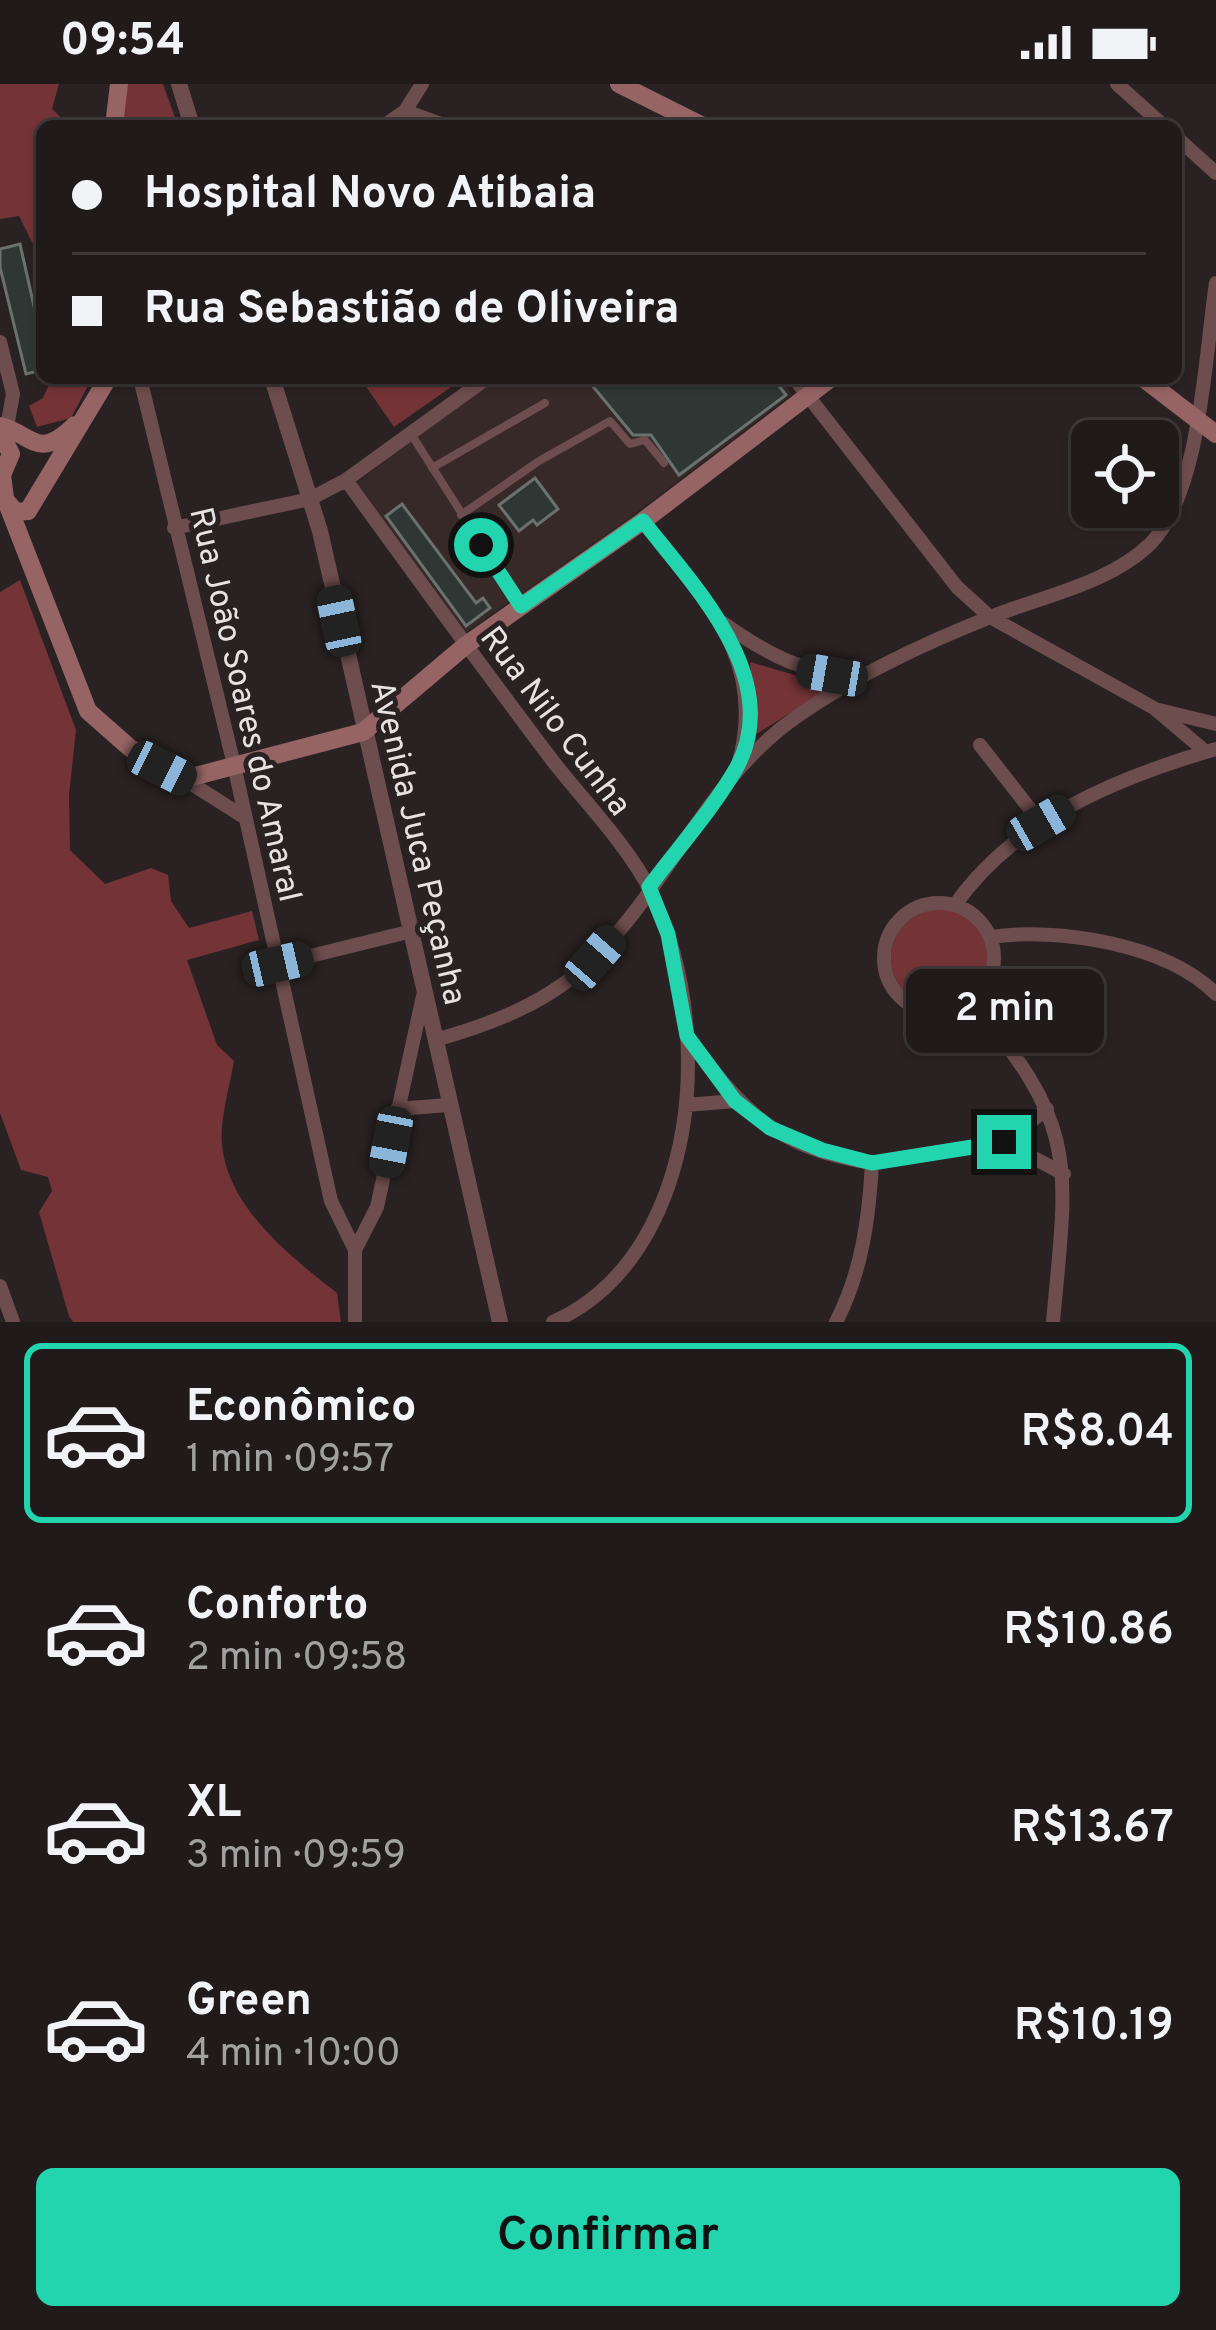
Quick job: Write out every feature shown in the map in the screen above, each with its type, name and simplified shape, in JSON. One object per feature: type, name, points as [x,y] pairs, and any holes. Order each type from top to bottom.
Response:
[{"type":"main road","points":[[115,120],[119,84]]},
{"type":"main road","points":[[620,84],[691,120]]},
{"type":"main road","points":[[6,501],[16,512],[28,511],[104,384]]},
{"type":"main road","points":[[1151,384],[1216,434]]},
{"type":"main road","points":[[2,428],[11,454],[1,482],[6,501],[88,711],[130,748],[184,779],[363,732],[466,646],[643,521],[801,386]]},
{"type":"main road","points":[[11,454],[30,443],[55,440],[90,408]]},
{"type":"main road","points":[[2,428],[50,458],[49,476]]},
{"type":"street","points":[[178,84],[190,120]]},
{"type":"street","points":[[392,120],[405,111],[422,84]]},
{"type":"street","points":[[1117,84],[1157,120]]},
{"type":"street","points":[[405,111],[430,120]]},
{"type":"street","points":[[1182,142],[1216,173]]},
{"type":"street","points":[[436,1040],[516,1012],[559,987],[595,958],[738,765],[796,716],[867,674],[990,617],[1090,580],[1151,543],[1180,493],[1216,283]]},
{"type":"street","points":[[0,341],[13,394],[2,428]]},
{"type":"street","name":"Rua João Soares do Amaral","points":[[141,384],[234,766],[331,1201],[355,1250]]},
{"type":"street","name":"Avenida Juca Peçanha","points":[[274,384],[310,499],[500,1322]]},
{"type":"street","points":[[174,528],[310,499],[346,480],[479,384]]},
{"type":"street","points":[[801,386],[957,587],[990,617],[1154,708],[1211,750]]},
{"type":"street","name":"Rua Nilo Cunha","points":[[346,480],[649,887],[668,934],[687,1036],[686,1105],[675,1166],[645,1237],[603,1292],[554,1322]]},
{"type":"street","points":[[643,521],[722,622],[756,647],[801,669],[867,674]]},
{"type":"street","points":[[722,622],[740,666],[747,716],[738,765]]},
{"type":"street","points":[[740,666],[744,653],[756,647]]},
{"type":"street","points":[[1154,708],[1216,724]]},
{"type":"street","points":[[980,745],[1041,823]]},
{"type":"street","points":[[956,905],[995,859],[1041,823],[1098,792],[1211,750]]},
{"type":"street","points":[[184,779],[244,817]]},
{"type":"street","points":[[956,905],[970,912],[991,937],[993,974],[972,1003],[955,1012],[918,1010],[890,984],[884,966],[891,929],[920,906],[956,905]]},
{"type":"street","points":[[278,964],[408,932]]},
{"type":"street","points":[[991,937],[1035,933],[1104,942],[1209,980],[1216,994]]},
{"type":"street","points":[[355,1322],[355,1250],[377,1208],[423,996]]},
{"type":"street","points":[[972,1003],[1034,1081],[1058,1136],[1064,1174],[1053,1322]]},
{"type":"street","points":[[687,1036],[735,1101],[798,1141],[872,1163],[1004,1142],[1047,1108]]},
{"type":"street","points":[[686,1105],[735,1101]]},
{"type":"street","points":[[398,1109],[448,1105]]},
{"type":"street","points":[[1004,1142],[1064,1174]]},
{"type":"street","points":[[836,1322],[859,1265],[872,1163]]},
{"type":"street","points":[[0,1286],[13,1322]]},
{"type":"lane","points":[[432,468],[545,403]]},
{"type":"lane","points":[[461,515],[539,461],[610,422],[630,444],[647,442],[664,463]]},
{"type":"lane","points":[[411,432],[521,606]]},
{"type":"shaded area","points":[[0,84],[59,84],[52,109],[64,120],[36,120],[36,250],[19,216],[0,219]]},
{"type":"shaded area","points":[[126,84],[163,84],[176,120],[123,120]]},
{"type":"shaded area","points":[[49,384],[89,384],[71,418],[37,427],[29,406],[43,398]]},
{"type":"shaded area","points":[[364,384],[455,384],[394,427]]},
{"type":"shaded area","points":[[486,384],[784,384],[792,394],[631,517],[465,633],[357,483]]},
{"type":"shaded area","points":[[20,580],[76,730],[69,795],[70,850],[105,884],[151,868],[168,875],[171,901],[189,928],[252,911],[259,940],[187,960],[217,1045],[234,1061],[222,1127],[223,1153],[230,1178],[258,1222],[337,1293],[341,1322],[73,1322],[69,1316],[39,1212],[52,1191],[48,1177],[21,1170],[0,1113],[0,592]]},
{"type":"shaded area","points":[[750,662],[833,686],[753,736]]},
{"type":"shaded area","points":[[940,909],[975,923],[989,958],[975,993],[940,1007],[905,993],[891,958],[905,923]]},
{"type":"building","points":[[20,244],[36,315],[36,372],[26,374],[0,267],[0,249]]},
{"type":"building","points":[[591,384],[778,384],[786,395],[679,475],[651,435],[633,435]]},
{"type":"building","points":[[535,478],[558,509],[537,525],[533,520],[519,531],[499,505]]},
{"type":"building","points":[[402,504],[476,603],[483,598],[490,608],[466,626],[386,516]]},
{"type":"route","points":[[481,545],[521,606],[643,521],[722,622],[746,689],[746,738],[738,765],[649,887],[680,981],[687,1036],[735,1101],[770,1128],[850,1160],[872,1163],[1004,1142]]}]
